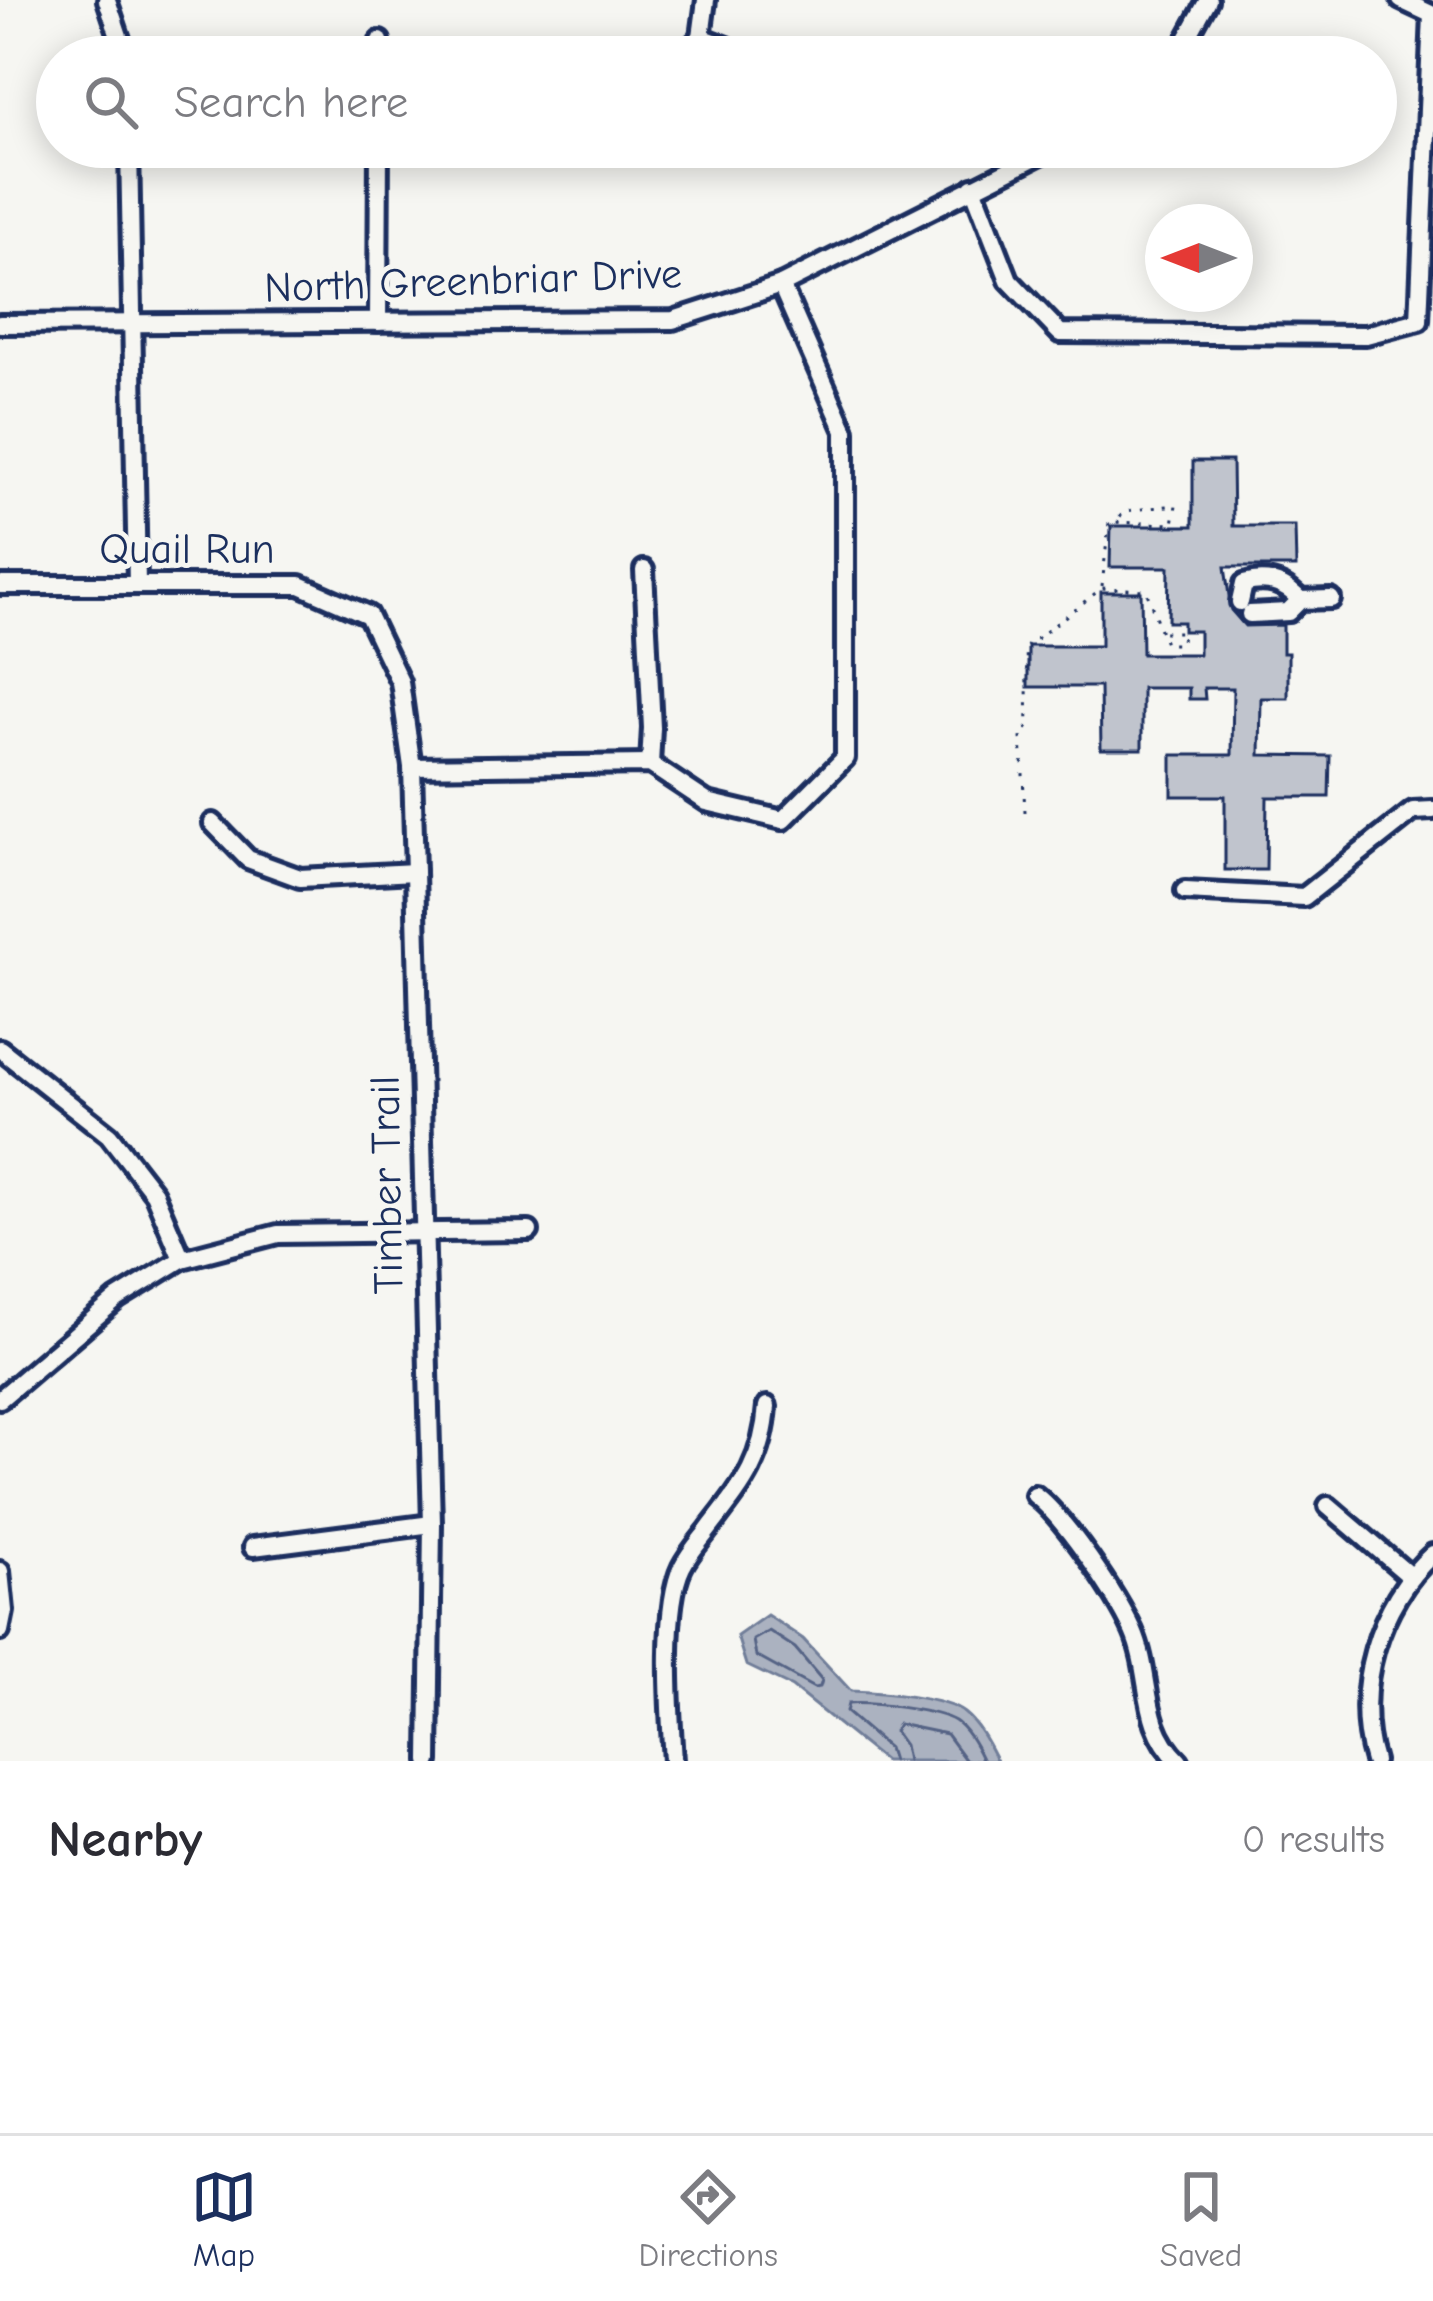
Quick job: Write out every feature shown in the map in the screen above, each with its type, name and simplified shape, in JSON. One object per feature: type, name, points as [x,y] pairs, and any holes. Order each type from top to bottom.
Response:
[{"type":"street","points":[[107,0],[119,36]]},
{"type":"street","points":[[701,36],[706,0]]},
{"type":"street","points":[[1188,36],[1208,0]]},
{"type":"street","points":[[973,188],[1009,280],[1060,333],[1366,335],[1418,321],[1433,15],[1401,0]]},
{"type":"street","points":[[130,168],[136,584]]},
{"type":"street","points":[[378,322],[379,168]]},
{"type":"street","name":"North Greenbriar Drive","points":[[0,324],[673,320],[781,285],[1013,168]]},
{"type":"street","points":[[412,767],[650,764],[706,802],[783,820],[845,758],[845,431],[781,285]]},
{"type":"street","points":[[644,570],[650,764]]},
{"type":"street","points":[[1300,600],[1288,587],[1273,581],[1244,584],[1245,608],[1288,612],[1300,600],[1330,599]]},
{"type":"street","name":"Quail Run","points":[[0,585],[300,584],[368,615]]},
{"type":"street","name":"Timber Trail","points":[[368,615],[400,682],[412,767],[432,1524],[429,1761]]},
{"type":"street","points":[[1185,892],[1304,897],[1413,811],[1433,810]]},
{"type":"street","points":[[213,823],[248,859],[300,878],[415,872]]},
{"type":"street","points":[[0,1049],[109,1135],[154,1193],[182,1259]]},
{"type":"street","points":[[0,1400],[116,1300],[182,1259],[278,1234],[529,1231]]},
{"type":"street","points":[[674,1761],[671,1614],[675,1586],[683,1563],[750,1477],[767,1406]]},
{"type":"street","points":[[1035,1495],[1061,1517],[1133,1631],[1152,1722],[1162,1744],[1179,1761]]},
{"type":"street","points":[[1328,1506],[1411,1577]]},
{"type":"street","points":[[253,1547],[432,1524]]},
{"type":"street","points":[[1370,1760],[1367,1721],[1372,1657],[1382,1627],[1411,1577],[1433,1554]]},
{"type":"street","points":[[0,1571],[4,1611],[0,1631]]},
{"type":"path","points":[[1102,587],[1109,522],[1173,524],[1176,505],[1125,511],[1116,521]]},
{"type":"path","points":[[1025,812],[1021,737],[1028,728],[1026,647],[1102,587],[1146,590],[1161,632]]},
{"type":"water","points":[[767,1615],[803,1639],[851,1691],[927,1699],[964,1713],[997,1761],[884,1761],[792,1687],[746,1665],[737,1636]]},
{"type":"building","points":[[1193,461],[1232,461],[1233,526],[1295,526],[1296,567],[1225,567],[1231,610],[1245,626],[1283,625],[1288,698],[1261,698],[1260,755],[1330,756],[1329,797],[1267,797],[1266,870],[1225,870],[1225,796],[1172,796],[1172,755],[1232,755],[1233,688],[1204,688],[1205,699],[1189,699],[1189,688],[1142,688],[1142,749],[1101,749],[1100,687],[1028,687],[1028,646],[1101,646],[1101,592],[1141,592],[1142,654],[1199,654],[1199,631],[1183,631],[1183,622],[1168,622],[1169,567],[1110,567],[1111,526],[1193,526]]}]
